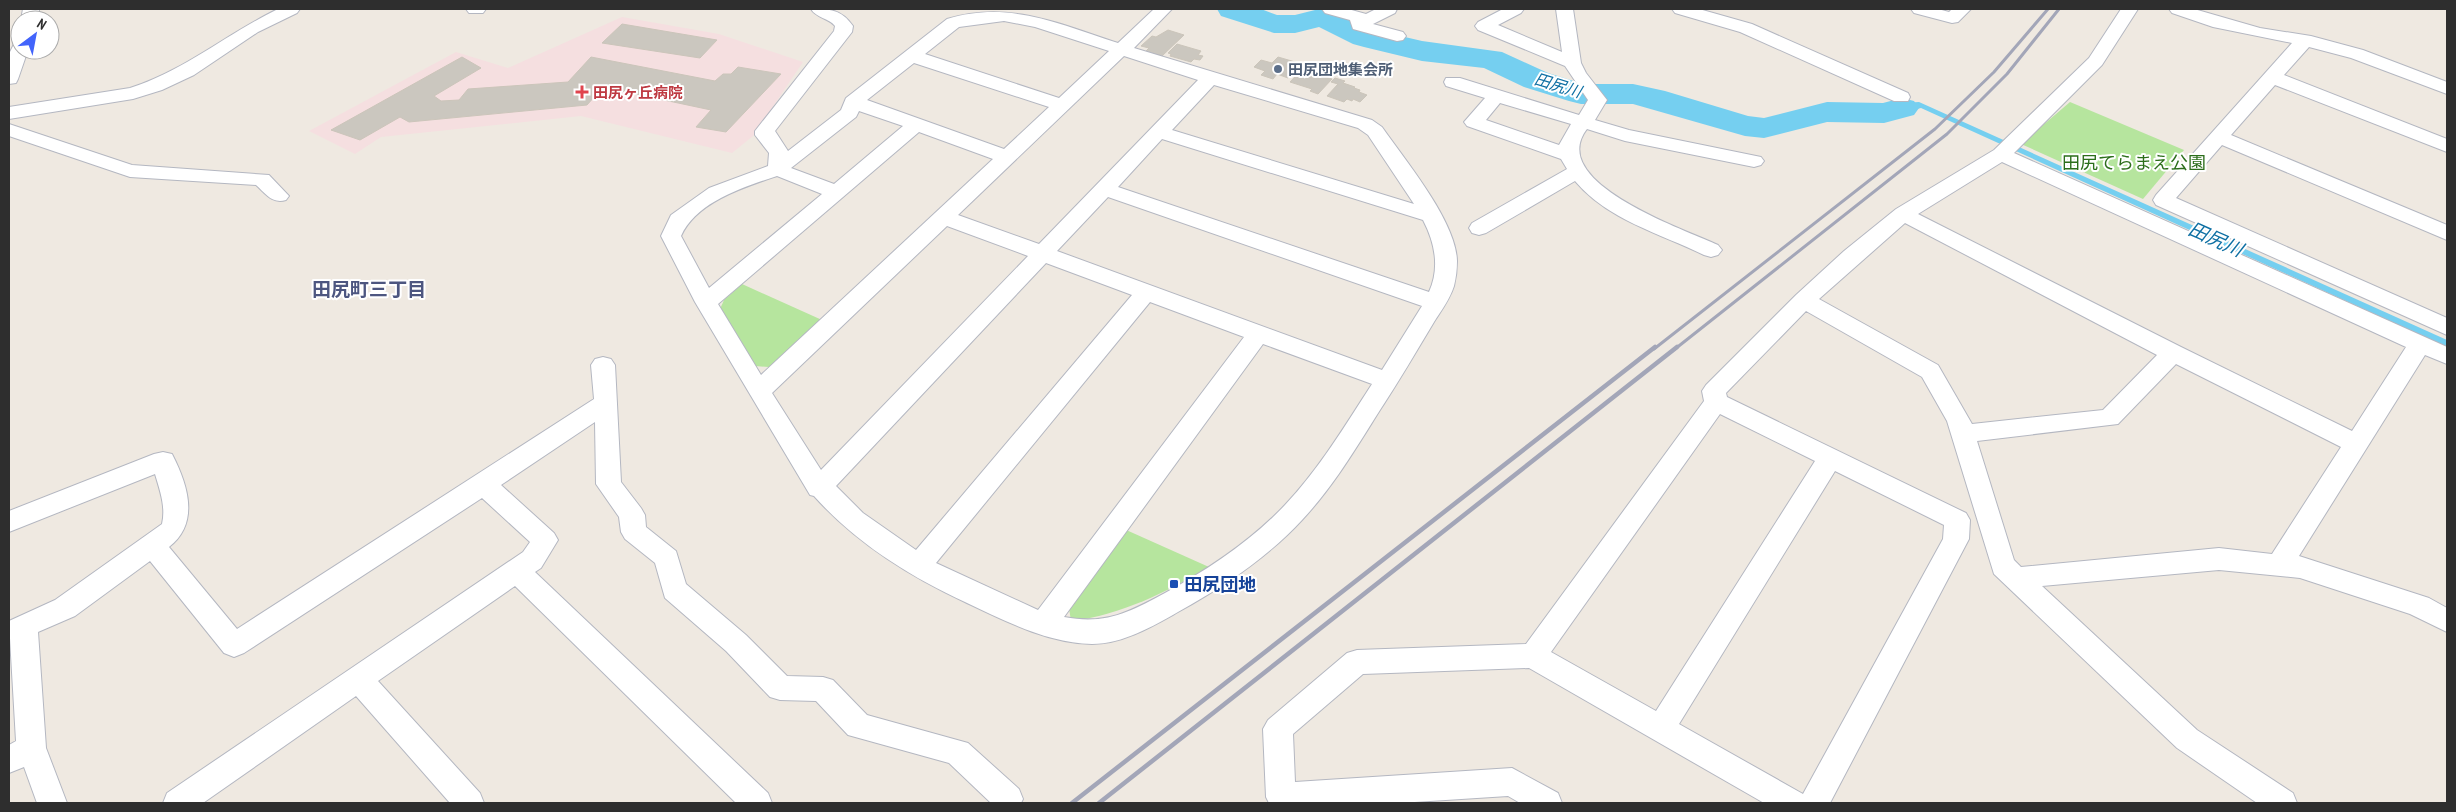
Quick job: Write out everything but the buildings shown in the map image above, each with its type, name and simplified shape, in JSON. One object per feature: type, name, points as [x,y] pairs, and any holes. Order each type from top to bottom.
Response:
[{"type":"street","points":[[9,112],[133,93],[155,86],[188,71],[252,28],[291,9]]},
{"type":"street","points":[[777,169],[779,152],[765,135],[766,127],[843,32],[844,26],[842,22],[819,9]]},
{"type":"street","points":[[760,390],[1164,9]]},
{"type":"street","points":[[1331,9],[1367,20],[1389,9]]},
{"type":"street","points":[[1515,9],[1484,26],[1572,63]]},
{"type":"street","points":[[1565,9],[1572,63],[1578,76],[1595,96],[1569,146],[1574,163]]},
{"type":"street","points":[[1681,9],[1746,28],[1901,97]]},
{"type":"street","points":[[1920,9],[1952,18],[1962,9]]},
{"type":"street","points":[[1532,656],[1716,402],[1714,390],[1804,300],[1852,256],[1903,214],[2006,149],[2096,62],[2129,9]]},
{"type":"street","points":[[2178,9],[2260,33],[2305,40],[2357,54],[2447,88]]},
{"type":"street","points":[[1004,16],[1039,23],[1210,78],[1369,126],[1442,235],[1446,258],[1446,278],[1435,302],[1388,381],[1323,476],[1282,524],[1220,575],[1150,614],[1120,627],[1093,632],[1068,631],[1044,624],[952,583],[919,565],[843,512],[819,488],[802,463],[706,302],[671,236],[678,220],[726,186],[777,169],[848,113],[853,102],[953,23],[966,19],[1004,16]]},
{"type":"street","points":[[1359,17],[1359,25],[1397,36]]},
{"type":"street","points":[[2305,40],[2163,200],[2447,327]]},
{"type":"street","points":[[912,56],[1062,105]]},
{"type":"street","points":[[9,79],[16,60]]},
{"type":"street","points":[[2272,77],[2447,146]]},
{"type":"street","points":[[819,488],[1210,78]]},
{"type":"street","points":[[1453,82],[1581,123],[1626,135],[1754,160]]},
{"type":"street","points":[[1496,96],[1474,122],[1574,163],[1615,206],[1711,250]]},
{"type":"street","points":[[853,102],[1007,157]]},
{"type":"street","points":[[706,302],[916,125]]},
{"type":"street","points":[[9,130],[130,171],[262,179],[279,196]]},
{"type":"street","points":[[1159,132],[1431,216]]},
{"type":"street","points":[[2219,137],[2447,233]]},
{"type":"street","points":[[2006,149],[2447,356]]},
{"type":"street","points":[[1479,228],[1574,163]]},
{"type":"street","points":[[777,169],[836,192]]},
{"type":"street","points":[[1104,190],[1435,302]]},
{"type":"street","points":[[1903,214],[2173,353],[2357,444]]},
{"type":"street","points":[[944,217],[1388,381]]},
{"type":"street","points":[[919,565],[1147,291]]},
{"type":"street","points":[[1804,300],[1930,371],[1959,421],[2003,566],[2187,739],[2282,803]]},
{"type":"street","points":[[1044,624],[1259,333]]},
{"type":"street","points":[[2279,565],[2420,344]]},
{"type":"street","points":[[1962,434],[2110,418],[2173,353]]},
{"type":"street","points":[[603,365],[609,484],[632,515],[634,532],[667,558],[674,590],[736,642],[780,688],[823,690],[858,726],[958,752],[1008,799]]},
{"type":"street","points":[[1716,402],[1957,520],[1956,539],[1814,803]]},
{"type":"street","points":[[152,545],[234,645],[606,403]]},
{"type":"street","points":[[1660,729],[1830,458]]},
{"type":"street","points":[[9,522],[163,461],[177,514],[176,524],[152,545],[65,608],[16,630],[20,754],[52,803]]},
{"type":"street","points":[[178,803],[532,560],[545,540],[484,484]]},
{"type":"street","points":[[2016,578],[2219,559],[2300,567],[2419,606],[2447,620]]},
{"type":"street","points":[[517,571],[757,803]]},
{"type":"street","points":[[1548,803],[1512,782],[1281,797],[1278,729],[1357,662],[1532,656],[1792,803]]},
{"type":"street","points":[[359,679],[469,803]]},
{"type":"shaded area","name":"田尻ヶ丘病院","points":[[622,17],[719,34],[803,62],[753,136],[732,153],[581,116],[381,137],[355,154],[309,131],[456,52],[508,68]]},
{"type":"green space","name":"田尻てらまえ公園","points":[[2070,102],[2184,150],[2143,199],[2021,144]]},
{"type":"green space","points":[[742,284],[822,320],[769,367],[755,366],[720,309],[724,300]]},
{"type":"green space","points":[[1124,529],[1209,567],[1160,593],[1126,608],[1108,614],[1071,621],[1069,608]]},
{"type":"water","points":[[1919,102],[2447,340],[2447,347],[1921,108],[1886,117],[1846,117],[1842,110],[1882,110],[1902,103]]},
{"type":"waterway","name":"田尻川","points":[[1232,9],[1274,24],[1295,24],[1319,18],[1328,20],[1364,37],[1422,51],[1491,59],[1536,80],[1581,94],[1633,94],[1653,98],[1745,126],[1764,128],[1827,112],[1884,113],[1902,108]]},
{"type":"railway","points":[[1654,349],[1935,129],[1994,72],[2048,9]]},
{"type":"railway","points":[[1675,349],[1947,134],[2007,74],[2059,9]]},
{"type":"railway","points":[[1072,803],[1655,347]]},
{"type":"railway","points":[[1099,803],[1677,347]]},
{"type":"place","name":"田尻団地集会所","points":[[1278,69]]},
{"type":"place","name":"田尻ヶ丘病院","points":[[582,92]]},
{"type":"place","name":"田尻団地","points":[[1174,584]]},
{"type":"district","name":"田尻町三丁目","points":[[369,289]]}]
